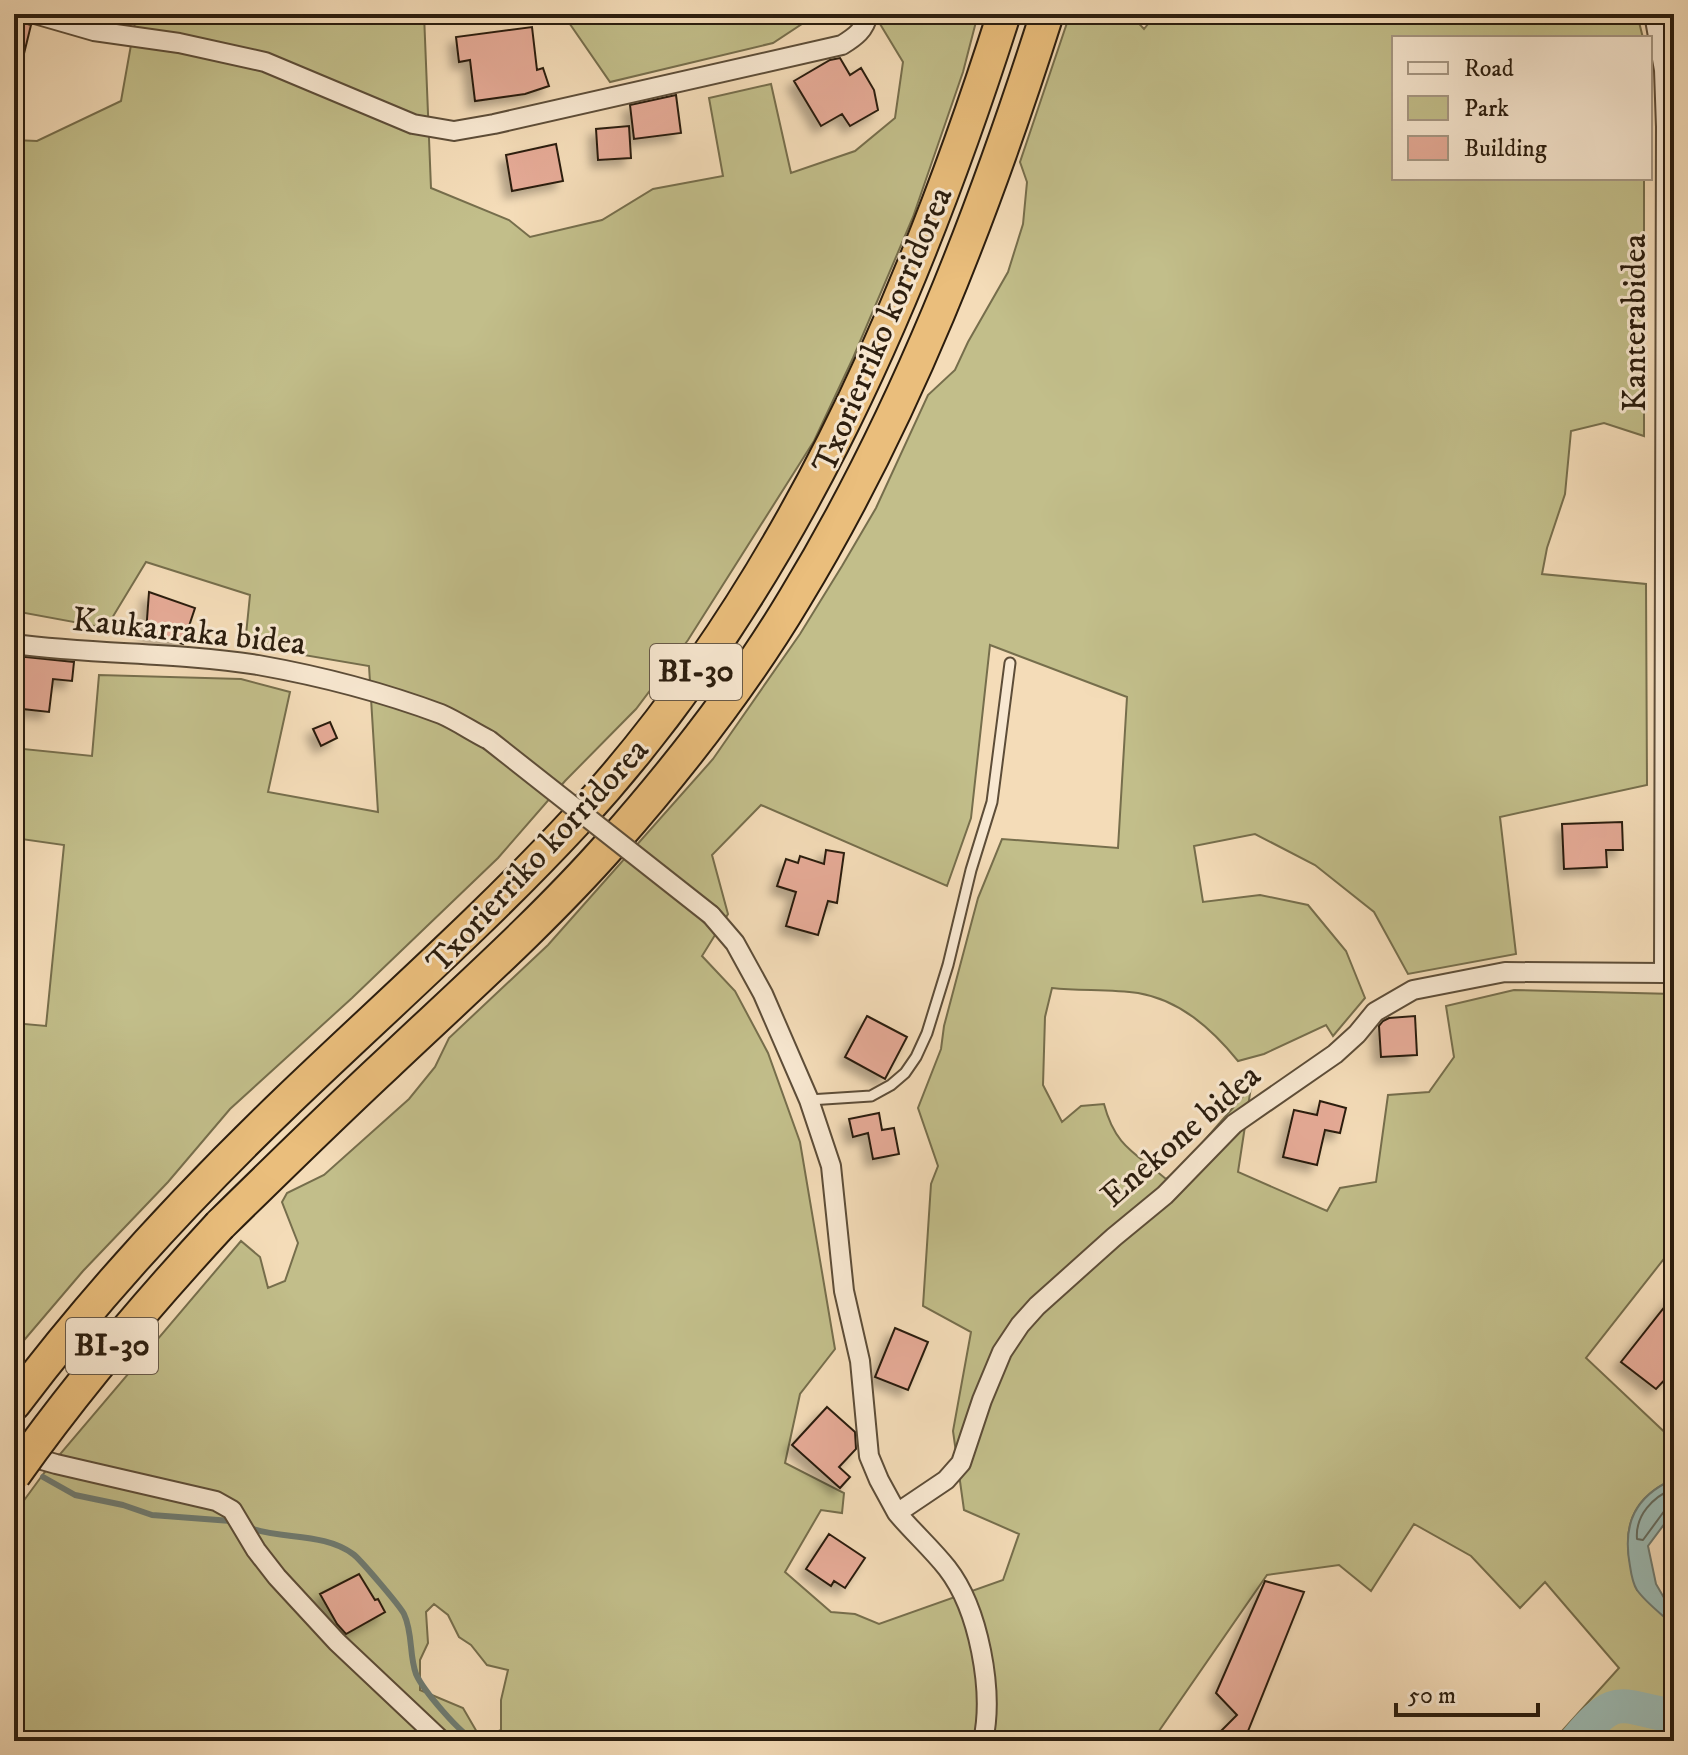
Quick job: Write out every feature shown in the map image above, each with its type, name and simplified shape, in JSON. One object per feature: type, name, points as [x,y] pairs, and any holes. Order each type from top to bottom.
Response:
[{"type":"highway","name":"Txorierriko korridorea","points":[[14,1404],[122,1270],[190,1197],[477,923],[578,819],[661,718],[726,630],[819,473],[882,339],[948,173],[1004,14]]},
{"type":"highway","name":"Txorierriko korridorea","points":[[14,1475],[86,1376],[152,1298],[220,1225],[314,1132],[494,964],[609,847],[685,755],[759,653],[829,541],[920,355],[987,187],[1047,14]]},
{"type":"street","points":[[35,14],[94,31],[179,43],[265,62],[413,124],[454,131],[842,45],[856,37],[866,24],[868,14]]},
{"type":"street","name":"Kanterabidea","points":[[1654,14],[1664,70],[1670,206],[1669,973]]},
{"type":"street","name":"Kaukarraka bidea","points":[[14,644],[67,651],[257,665],[355,686],[443,715],[489,740],[711,915],[735,943],[763,994],[809,1100]]},
{"type":"street","name":"Enekone bidea","points":[[897,1513],[946,1480],[961,1463],[1002,1352],[1020,1325],[1103,1247],[1165,1195],[1234,1124],[1335,1054],[1375,1012],[1413,990],[1505,972],[1669,973]]},
{"type":"street","points":[[809,1100],[831,1166],[844,1291],[860,1361],[869,1456],[897,1513],[947,1568],[960,1588],[979,1643],[988,1705],[983,1741]]},
{"type":"street","points":[[14,1451],[56,1464],[216,1501],[232,1510],[256,1550],[287,1588],[337,1642],[442,1741]]},
{"type":"lane","points":[[809,1100],[871,1096],[891,1085],[905,1073],[927,1033],[992,802],[1010,663]]},
{"type":"green space","points":[[125,14],[424,14],[431,188],[509,220],[530,237],[602,220],[653,189],[723,176],[709,98],[771,84],[791,173],[855,151],[895,118],[903,62],[874,14],[978,14],[963,72],[913,217],[853,358],[814,441],[688,640],[636,709],[565,781],[498,858],[230,1109],[14,1352],[14,1023],[46,1026],[64,845],[14,838],[14,748],[92,756],[99,675],[241,679],[290,692],[268,792],[378,812],[369,666],[245,645],[250,595],[146,562],[106,628],[14,611],[14,140],[37,141],[121,101],[136,17]]},
{"type":"green space","points":[[563,14],[817,14],[773,43],[610,82]]},
{"type":"green space","points":[[1070,14],[1130,14],[1144,29],[1156,14],[1637,14],[1642,36],[1392,36],[1392,180],[1644,180],[1644,436],[1604,423],[1571,431],[1565,494],[1542,574],[1646,584],[1647,785],[1500,817],[1516,954],[1408,974],[1374,912],[1315,865],[1255,834],[1194,846],[1203,902],[1260,895],[1308,905],[1346,951],[1365,998],[1333,1036],[1326,1025],[1264,1054],[1238,1061],[1206,1027],[1168,1002],[1138,993],[1052,988],[1045,1017],[1043,1085],[1062,1122],[1081,1106],[1104,1104],[1120,1139],[1166,1179],[1183,1165],[1251,1087],[1238,1172],[1327,1211],[1340,1188],[1376,1182],[1388,1095],[1429,1092],[1454,1057],[1446,1006],[1514,990],[1674,994],[1674,1246],[1586,1358],[1674,1441],[1674,1479],[1644,1499],[1635,1511],[1628,1539],[1637,1590],[1674,1611],[1674,1741],[1553,1741],[1619,1668],[1545,1582],[1520,1608],[1471,1556],[1414,1524],[1371,1591],[1339,1565],[1267,1575],[1152,1741],[14,1741],[14,1514],[44,1473],[241,1241],[260,1257],[268,1288],[285,1281],[298,1243],[282,1202],[287,1193],[324,1175],[409,1099],[435,1067],[449,1038],[548,945],[713,759],[800,634],[842,566],[876,508],[928,395],[955,370],[1008,272],[1023,224],[1027,182],[1020,162]],"holes":[[[990,645],[1127,697],[1118,848],[1002,839],[978,898],[944,1026],[941,1049],[918,1108],[938,1166],[931,1184],[923,1306],[971,1332],[953,1431],[964,1510],[1019,1534],[1003,1580],[879,1624],[855,1614],[831,1612],[785,1572],[821,1510],[842,1513],[844,1493],[785,1463],[800,1394],[835,1349],[800,1142],[768,1053],[735,991],[702,956],[728,914],[712,855],[761,805],[947,886],[971,818]],[[434,1604],[448,1615],[459,1637],[471,1645],[487,1665],[508,1670],[501,1700],[501,1730],[481,1739],[463,1708],[420,1690],[420,1660],[428,1643],[426,1612]]]},
{"type":"water","points":[[1674,1479],[1674,1511],[1648,1546],[1656,1584],[1674,1615],[1674,1626],[1634,1585],[1628,1537],[1634,1513],[1641,1503]]},
{"type":"building","points":[[14,20],[31,25],[20,70],[14,70]]},
{"type":"building","points":[[532,27],[537,70],[543,68],[549,86],[525,94],[475,101],[470,60],[459,62],[456,37]]},
{"type":"building","points":[[840,58],[850,75],[861,68],[874,90],[878,110],[850,126],[842,114],[821,126],[794,81],[830,60]]},
{"type":"building","points":[[676,95],[681,133],[634,139],[630,105]]},
{"type":"building","points":[[629,126],[631,158],[598,160],[596,129]]},
{"type":"building","points":[[556,144],[563,181],[512,191],[506,155]]},
{"type":"building","points":[[149,592],[195,608],[183,644],[146,633]]},
{"type":"building","points":[[16,656],[74,662],[72,681],[53,679],[49,712],[14,708]]},
{"type":"building","points":[[330,722],[337,738],[321,746],[313,729]]},
{"type":"building","points":[[1622,822],[1623,850],[1606,850],[1607,867],[1564,869],[1562,824]]},
{"type":"building","points":[[826,850],[844,853],[837,903],[828,901],[818,935],[786,926],[796,892],[777,886],[786,859],[798,863],[800,856],[824,864]]},
{"type":"building","points":[[867,1016],[907,1037],[885,1079],[845,1057]]},
{"type":"building","points":[[1415,1016],[1417,1055],[1381,1057],[1379,1026],[1383,1021]]},
{"type":"building","points":[[1320,1101],[1346,1108],[1340,1133],[1325,1130],[1317,1165],[1283,1157],[1294,1110],[1317,1115]]},
{"type":"building","points":[[879,1113],[882,1130],[894,1128],[899,1154],[873,1159],[868,1133],[853,1137],[849,1119]]},
{"type":"building","points":[[1674,1295],[1674,1370],[1656,1389],[1621,1362]]},
{"type":"building","points":[[895,1328],[928,1342],[908,1390],[875,1377]]},
{"type":"building","points":[[827,1407],[855,1432],[856,1449],[839,1467],[850,1477],[840,1488],[792,1445]]},
{"type":"building","points":[[829,1534],[865,1558],[845,1588],[834,1581],[831,1586],[806,1569]]},
{"type":"building","points":[[359,1574],[385,1612],[346,1634],[320,1594]]},
{"type":"building","points":[[1265,1581],[1304,1592],[1244,1741],[1211,1741],[1237,1715],[1216,1693]]},
{"type":"waterway","points":[[43,1477],[75,1495],[152,1515],[231,1521]]},
{"type":"waterway","points":[[247,1527],[329,1542],[353,1554],[404,1614],[414,1667],[420,1681],[452,1721],[476,1741]]},
{"type":"waterway","points":[[1576,1741],[1601,1715],[1620,1706],[1674,1716]]}]
